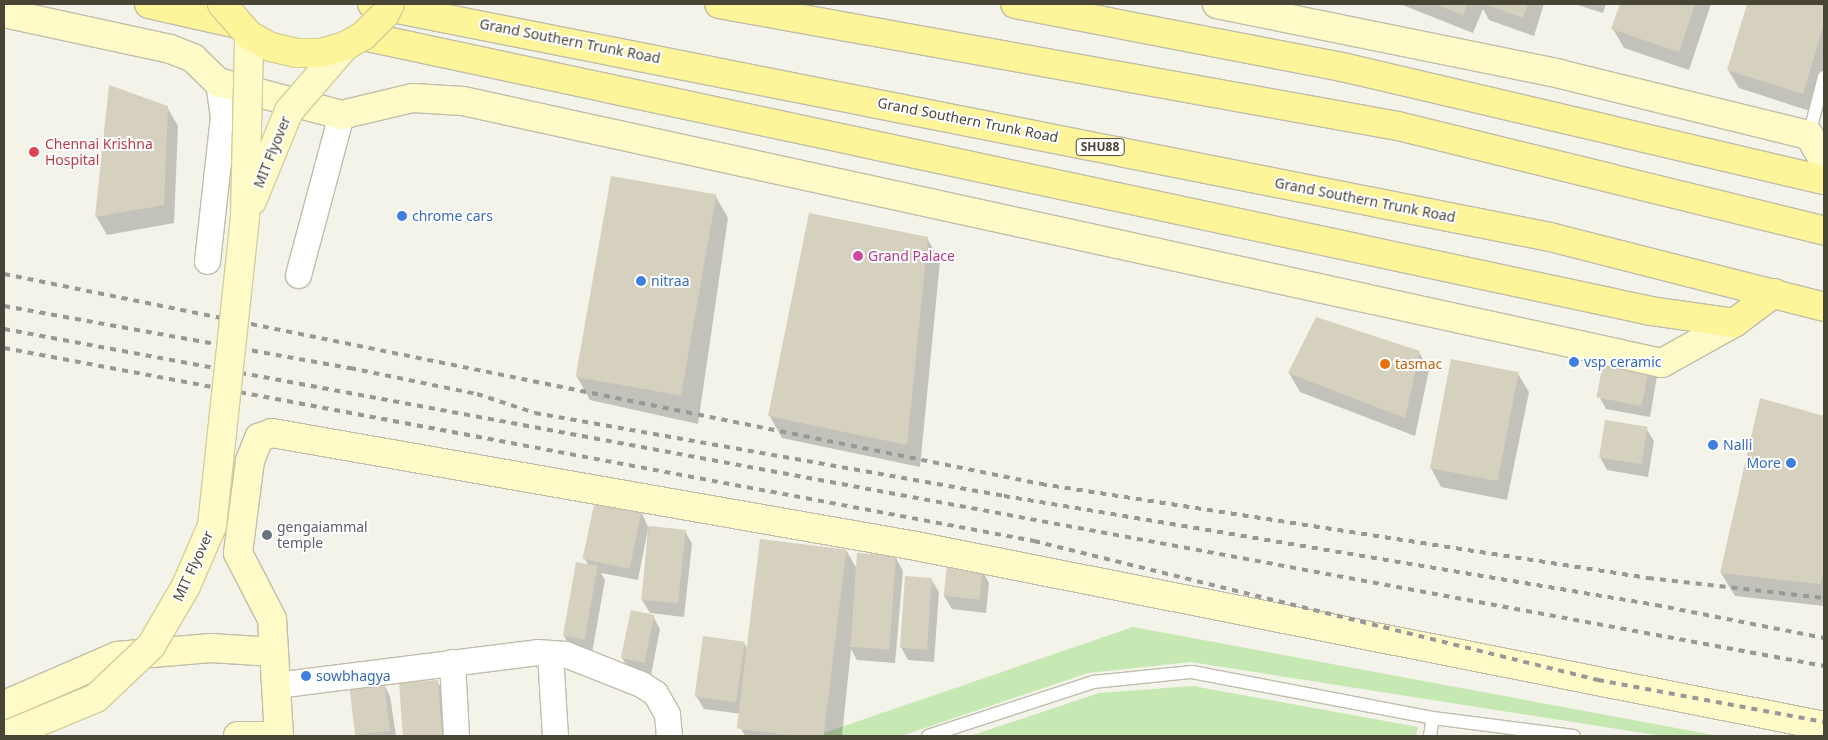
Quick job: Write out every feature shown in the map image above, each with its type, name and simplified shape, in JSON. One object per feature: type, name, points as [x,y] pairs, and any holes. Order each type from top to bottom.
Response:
[{"type":"main road","points":[[149,4],[236,21],[271,48],[296,54],[321,53],[354,41],[385,14],[390,4]]},
{"type":"main road","name":"Grand Southern Trunk Road","points":[[372,4],[1550,237],[1774,293],[1824,308]]},
{"type":"main road","points":[[719,4],[1398,126],[1824,231]]},
{"type":"main road","points":[[1015,4],[1342,67],[1703,150],[1824,180]]},
{"type":"main road","points":[[354,41],[1651,311],[1734,323],[1774,293]]},
{"type":"street","points":[[1218,4],[1560,74],[1809,135],[1824,161]]},
{"type":"street","points":[[4,13],[170,49],[193,58],[218,82],[341,115],[413,98],[463,101],[1662,363],[1734,323]]},
{"type":"street","name":"MIT Flyover","points":[[5,736],[96,698],[151,646],[186,586],[212,526],[245,218],[236,21]]},
{"type":"street","name":"MIT Flyover","points":[[245,218],[289,111],[354,41]]},
{"type":"street","points":[[206,261],[223,118],[218,82]]},
{"type":"street","points":[[298,276],[341,115]]},
{"type":"street","points":[[238,736],[277,736],[272,619],[238,553],[250,461],[259,438],[272,432],[916,546],[1824,726]]},
{"type":"street","points":[[4,705],[116,656],[210,648],[274,652]]},
{"type":"street","points":[[276,685],[537,652],[565,654],[641,684],[655,693],[668,714],[669,736]]},
{"type":"street","points":[[550,653],[555,736]]},
{"type":"street","points":[[452,662],[456,736]]},
{"type":"lane","points":[[1809,135],[1824,77]]},
{"type":"lane","points":[[928,736],[1094,682],[1192,672],[1433,718],[1574,736]]},
{"type":"lane","points":[[1430,736],[1433,718]]},
{"type":"green space","points":[[1133,627],[1719,736],[1662,736],[1191,662],[1088,673],[901,736],[815,736]]},
{"type":"green space","points":[[1193,686],[1418,727],[1416,736],[970,736],[1099,693]]},
{"type":"building","points":[[1434,4],[1467,4],[1463,15]]},
{"type":"building","points":[[1484,4],[1528,4],[1523,18]]},
{"type":"building","points":[[1620,4],[1695,4],[1679,52],[1611,29]]},
{"type":"building","points":[[1747,4],[1824,4],[1824,24],[1803,94],[1727,70]]},
{"type":"building","points":[[109,85],[168,106],[164,205],[95,217]]},
{"type":"building","points":[[611,176],[716,195],[681,395],[576,377]]},
{"type":"building","points":[[809,213],[928,237],[907,445],[768,416]]},
{"type":"building","points":[[1316,317],[1420,351],[1405,418],[1288,373]]},
{"type":"building","points":[[1605,353],[1650,362],[1642,406],[1596,397]]},
{"type":"building","points":[[1451,359],[1519,372],[1498,481],[1430,468]]},
{"type":"building","points":[[1760,398],[1824,416],[1824,569],[1820,584],[1720,573]]},
{"type":"building","points":[[1605,420],[1647,427],[1642,464],[1599,458]]},
{"type":"building","points":[[595,500],[642,510],[629,569],[583,559]]},
{"type":"building","points":[[649,526],[686,530],[678,603],[641,600]]},
{"type":"building","points":[[760,539],[846,550],[823,736],[797,736],[737,729]]},
{"type":"building","points":[[857,553],[896,556],[889,649],[850,647]]},
{"type":"building","points":[[576,562],[598,566],[585,640],[563,636]]},
{"type":"building","points":[[947,565],[983,569],[980,600],[944,596]]},
{"type":"building","points":[[905,576],[932,578],[927,650],[900,648]]},
{"type":"building","points":[[631,610],[654,615],[644,663],[621,658]]},
{"type":"building","points":[[703,636],[745,642],[736,702],[695,696]]},
{"type":"building","points":[[438,680],[442,736],[403,736],[399,683]]},
{"type":"building","points":[[384,682],[390,731],[355,735],[349,686]]},
{"type":"railway","points":[[4,274],[1041,484],[1648,578],[1824,598]]},
{"type":"railway","points":[[4,306],[350,368],[477,394],[535,413],[1004,496],[1656,605],[1824,638]]},
{"type":"railway","points":[[4,329],[1824,666]]},
{"type":"railway","points":[[4,348],[1034,541],[1598,680],[1824,722]]},
{"type":"place","name":"Chennai Krishna Hospital","points":[[34,152]]},
{"type":"place","name":"chrome cars","points":[[402,216]]},
{"type":"place","name":"Grand Palace","points":[[858,256]]},
{"type":"place","name":"nitraa","points":[[641,281]]},
{"type":"place","name":"vsp ceramic","points":[[1574,362]]},
{"type":"place","name":"tasmac","points":[[1385,364]]},
{"type":"place","name":"Nalli","points":[[1713,445]]},
{"type":"place","name":"More","points":[[1791,463]]},
{"type":"place","name":"gengaiammal temple","points":[[267,535]]},
{"type":"place","name":"sowbhagya","points":[[306,676]]}]
